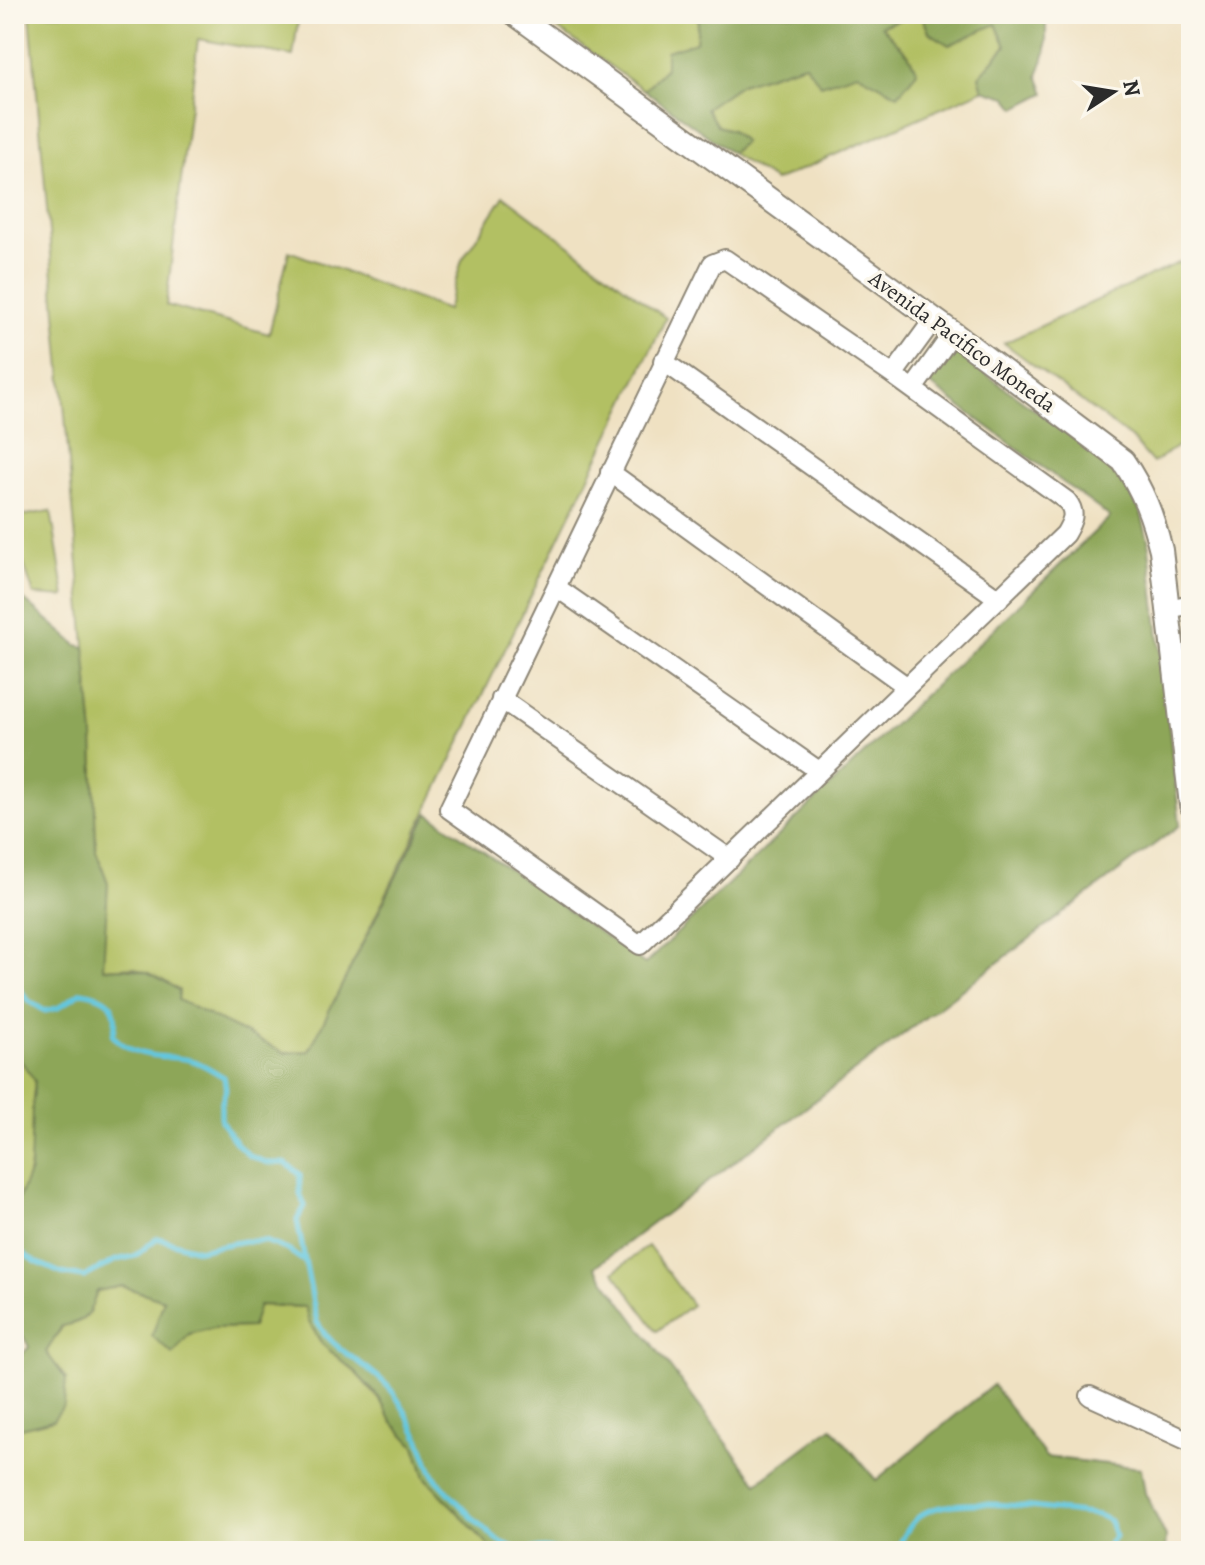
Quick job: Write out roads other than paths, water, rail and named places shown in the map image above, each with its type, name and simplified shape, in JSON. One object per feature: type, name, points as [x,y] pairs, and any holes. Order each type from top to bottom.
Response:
[{"type":"street","name":"Avenida Pacifico Moneda","points":[[515,14],[934,319],[1123,461],[1140,486],[1154,520],[1180,606],[1191,805]]},
{"type":"street","points":[[725,259],[893,375],[1071,506],[1073,521],[1065,534],[999,599],[640,945],[449,809],[712,264],[725,259]]},
{"type":"street","points":[[893,375],[934,319]]},
{"type":"street","points":[[913,389],[953,333]]},
{"type":"street","points":[[663,361],[999,599]]},
{"type":"street","points":[[610,472],[906,686]]},
{"type":"street","points":[[556,587],[819,771]]},
{"type":"street","points":[[501,699],[730,859]]},
{"type":"street","points":[[1090,1396],[1191,1442]]},
{"type":"waterway","points":[[14,982],[29,1001],[45,1011],[58,1008],[81,992],[99,996],[114,1010],[113,1036],[122,1044],[140,1053],[194,1061],[224,1077],[226,1089],[221,1104],[221,1121],[237,1144],[250,1156],[268,1163],[285,1163],[300,1174],[300,1194],[305,1206],[297,1220],[317,1322],[324,1333],[391,1390],[420,1440],[437,1480],[475,1520],[509,1546],[556,1551]]},
{"type":"waterway","points":[[14,1248],[61,1273],[84,1277],[116,1260],[135,1256],[157,1238],[198,1250],[244,1241],[265,1241],[288,1250],[305,1262]]},
{"type":"waterway","points":[[896,1551],[921,1515],[936,1508],[980,1504],[1098,1515],[1110,1521],[1115,1536],[1105,1549],[1097,1551]]},
{"type":"waterway","points":[[1061,1551],[1068,1551]]}]
